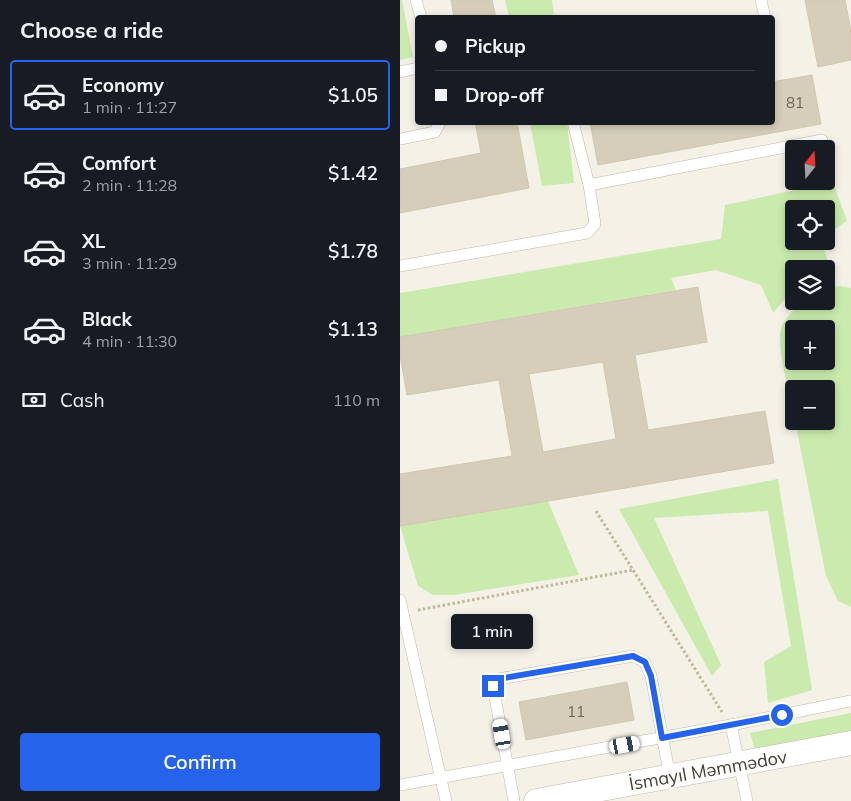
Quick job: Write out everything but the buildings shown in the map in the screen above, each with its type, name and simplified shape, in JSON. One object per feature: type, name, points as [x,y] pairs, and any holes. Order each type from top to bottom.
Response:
[{"type":"street","name":"İsmayıl Məmmədov","points":[[536,801],[851,744]]},
{"type":"lane","points":[[416,0],[420,15]]},
{"type":"lane","points":[[761,0],[764,15]]},
{"type":"lane","points":[[400,72],[415,69]]},
{"type":"lane","points":[[400,139],[435,132],[438,125]]},
{"type":"lane","points":[[400,266],[587,232],[595,224],[589,185],[574,125]]},
{"type":"lane","points":[[589,185],[785,147]]},
{"type":"lane","points":[[400,600],[446,801]]},
{"type":"lane","points":[[514,801],[493,686],[498,679],[633,656],[645,662],[651,676],[670,777]]},
{"type":"lane","points":[[400,785],[662,738],[851,701]]},
{"type":"lane","points":[[730,725],[747,801]]},
{"type":"path","points":[[596,511],[730,725]]},
{"type":"path","points":[[403,613],[633,570]]},
{"type":"green space","points":[[400,0],[402,0],[413,57],[400,60]]},
{"type":"green space","points":[[505,0],[552,0],[554,15],[509,15]]},
{"type":"green space","points":[[530,125],[567,125],[574,183],[542,186]]},
{"type":"green space","points":[[835,188],[847,221],[835,229],[835,200],[785,200],[785,250],[824,250],[828,260],[785,260],[785,299],[773,313],[761,285],[716,270],[671,278],[676,290],[400,337],[400,293],[721,239],[725,205],[795,190],[835,190]]},
{"type":"green space","points":[[835,287],[851,288],[851,607],[838,601],[826,576],[797,430],[835,430],[835,380],[786,380],[780,346],[781,329],[785,320],[785,370],[835,370],[835,320],[785,320],[793,310],[835,310]]},
{"type":"green space","points":[[778,479],[812,690],[768,703],[764,662],[791,646],[768,511],[654,518],[721,665],[712,676],[619,509]]},
{"type":"green space","points":[[548,501],[579,575],[454,595],[433,595],[418,586],[400,526]]},
{"type":"green space","points":[[851,713],[851,731],[755,750],[750,733]]},
{"type":"route","points":[[493,686],[498,679],[633,656],[645,662],[651,676],[662,738],[782,715]]}]
